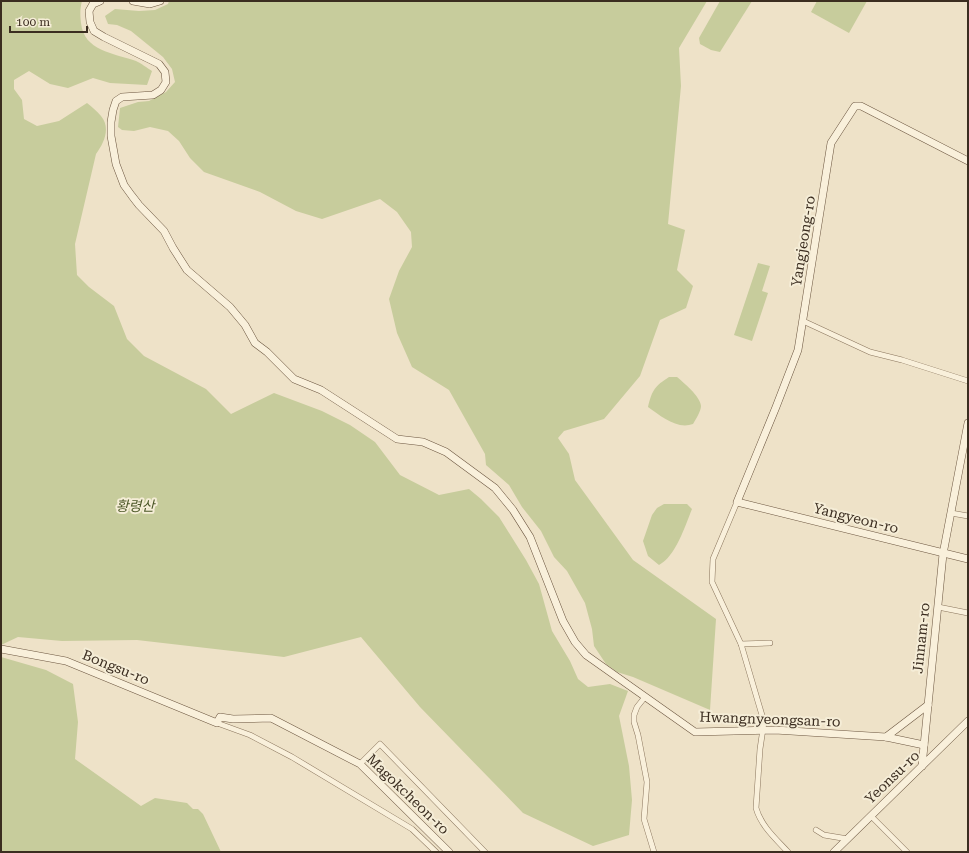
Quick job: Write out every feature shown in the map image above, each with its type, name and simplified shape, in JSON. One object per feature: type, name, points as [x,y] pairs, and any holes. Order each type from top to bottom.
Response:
[{"type":"street","name":"Hwangnyeongsan-ro","points":[[100,1],[93,4],[89,11],[90,22],[94,31],[158,64],[165,72],[166,82],[161,90],[153,95],[122,97],[116,101],[111,122],[111,136],[116,164],[124,185],[139,206],[164,231],[184,266],[195,278],[230,307],[245,325],[256,343],[294,379],[321,390],[397,439],[423,442],[446,452],[495,488],[513,510],[530,537],[563,621],[575,642],[586,656],[696,732],[727,732],[764,729],[886,737],[924,744]]},
{"type":"street","points":[[133,1],[150,4],[160,1]]},
{"type":"street","name":"Yangjeong-ro","points":[[738,502],[798,350],[831,143],[855,106],[861,106],[968,161]]},
{"type":"street","points":[[803,320],[870,352],[902,360],[968,381]]},
{"type":"street","name":"Jinnam-ro","points":[[922,766],[943,554],[968,423]]},
{"type":"street","points":[[738,502],[713,559],[712,582],[741,644],[764,722],[760,749],[756,808],[759,817],[788,852]]},
{"type":"street","name":"Yangyeon-ro","points":[[738,502],[968,559]]},
{"type":"street","points":[[951,513],[968,516]]},
{"type":"street","points":[[938,607],[968,612]]},
{"type":"street","points":[[741,644],[770,643]]},
{"type":"street","name":"Bongsu-ro","points":[[1,649],[66,661],[217,723]]},
{"type":"street","points":[[646,697],[637,707],[634,715],[634,722],[647,782],[644,819],[654,852]]},
{"type":"street","points":[[886,737],[928,705]]},
{"type":"street","name":"Magokcheon-ro","points":[[217,723],[220,717],[233,719],[272,718],[360,764],[449,852]]},
{"type":"street","name":"Yeonsu-ro","points":[[834,852],[968,721]]},
{"type":"street","points":[[217,723],[250,735],[292,757],[412,829],[436,852]]},
{"type":"street","points":[[360,764],[380,744],[485,852]]},
{"type":"street","points":[[871,816],[907,852]]},
{"type":"street","points":[[816,830],[824,835],[848,839]]},
{"type":"green space","name":"황령산","points":[[1,1],[82,1],[80,12],[81,23],[83,32],[88,40],[101,50],[136,61],[152,71],[147,85],[110,83],[93,78],[68,88],[50,84],[29,71],[14,80],[14,89],[22,100],[24,119],[37,126],[59,121],[87,103],[101,116],[106,125],[104,140],[96,154],[75,244],[77,275],[89,287],[114,306],[127,339],[144,356],[206,389],[231,414],[274,393],[322,411],[350,425],[375,442],[400,475],[439,495],[469,489],[499,517],[539,584],[552,631],[570,661],[578,679],[588,687],[610,684],[628,691],[619,716],[629,766],[632,800],[629,835],[593,846],[523,813],[420,707],[361,637],[284,657],[137,640],[62,641],[18,637],[1,645]]},
{"type":"green space","points":[[169,1],[707,1],[679,48],[681,86],[668,224],[685,230],[677,270],[693,286],[686,308],[660,320],[640,376],[604,419],[564,431],[558,438],[569,454],[575,480],[633,560],[716,619],[710,710],[633,677],[617,672],[606,664],[594,646],[592,629],[585,603],[567,571],[554,557],[541,531],[522,507],[509,485],[486,465],[485,454],[449,390],[412,367],[397,333],[389,299],[399,271],[412,247],[411,232],[397,212],[380,199],[322,219],[296,211],[260,192],[204,172],[190,158],[179,141],[168,131],[150,127],[134,131],[122,130],[118,127],[120,108],[138,102],[149,101],[166,92],[175,82],[172,69],[163,57],[131,31],[117,25],[108,24],[105,16],[115,9],[139,11],[155,10],[168,4]]},
{"type":"green space","points":[[720,1],[752,1],[720,52],[711,50],[700,44],[699,38]]},
{"type":"green space","points":[[817,1],[867,1],[849,33],[811,12]]},
{"type":"green space","points":[[758,263],[770,266],[762,291],[768,293],[752,341],[734,335]]},
{"type":"green space","points":[[669,377],[677,377],[698,398],[701,406],[693,424],[675,424],[648,407],[655,389],[660,383]]},
{"type":"green space","points":[[664,504],[687,504],[692,509],[675,548],[665,561],[659,565],[648,556],[643,541],[652,515],[657,508]]},
{"type":"green space","points":[[1,657],[46,670],[73,684],[78,722],[75,759],[141,806],[155,798],[187,803],[193,809],[198,809],[203,814],[221,852],[1,852]]}]
